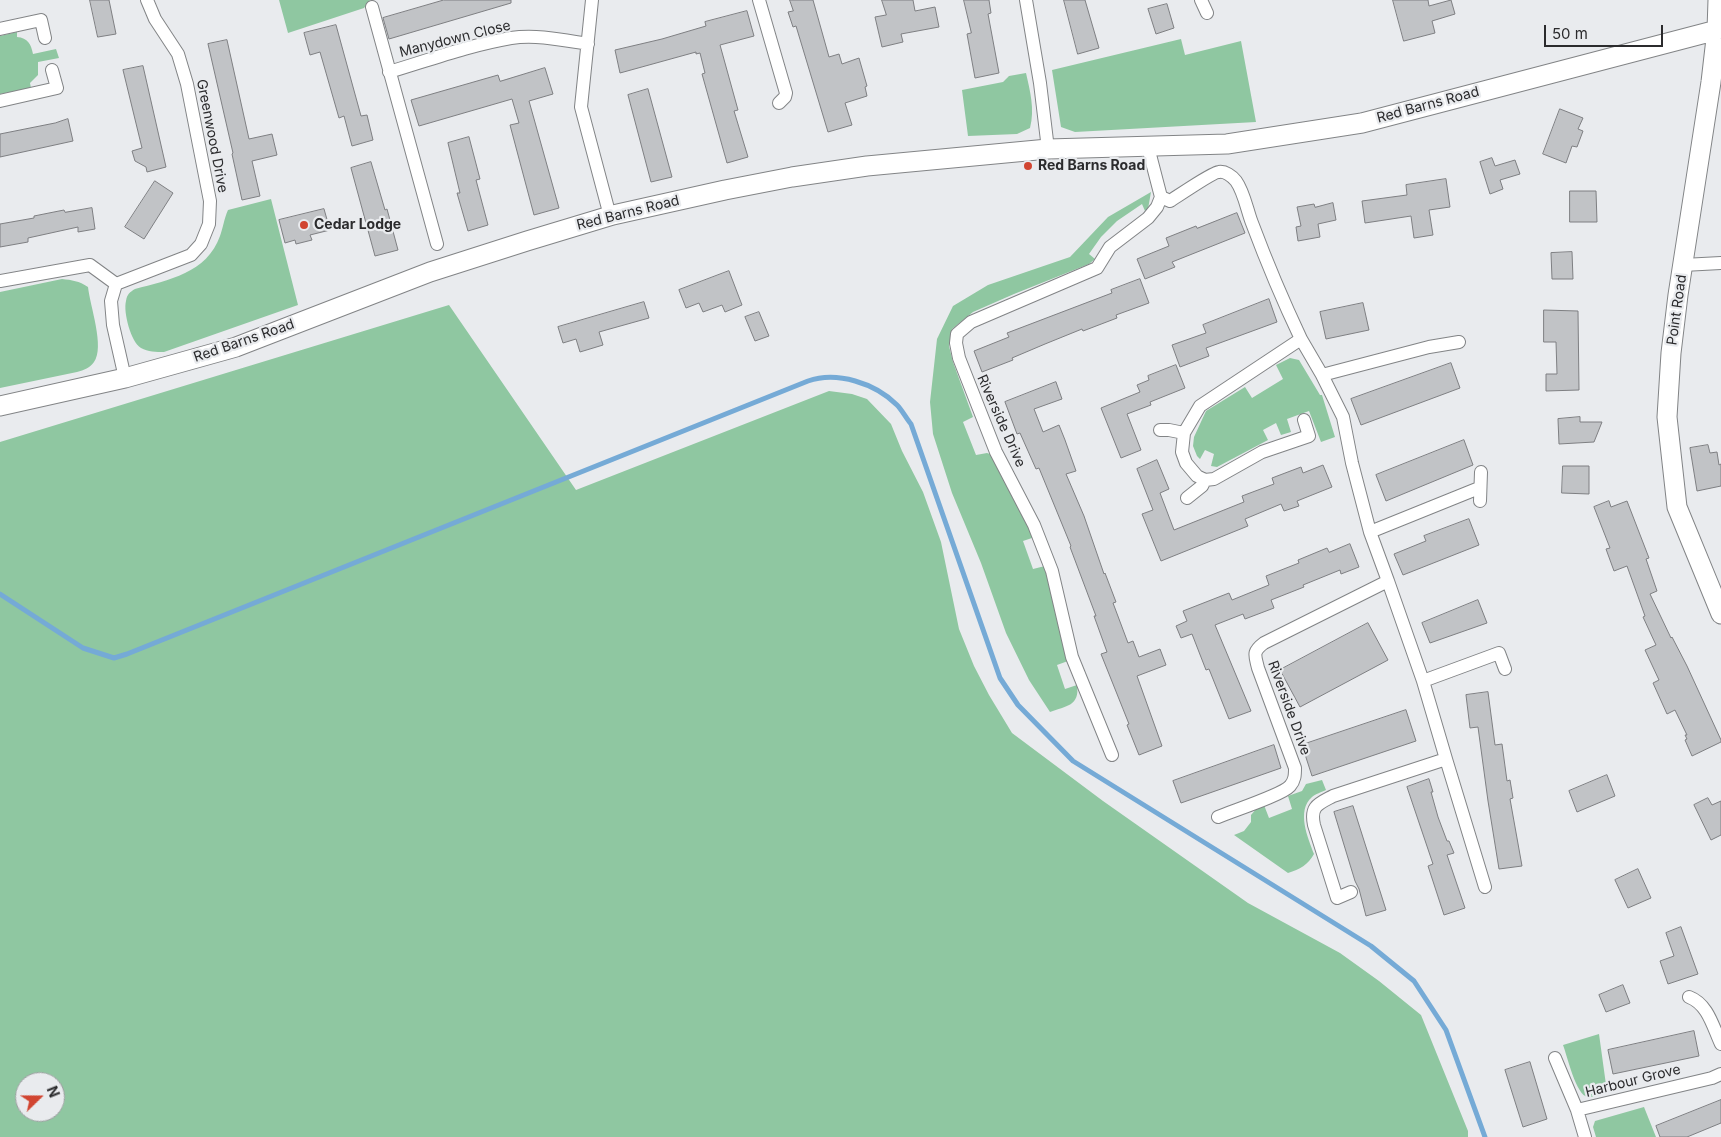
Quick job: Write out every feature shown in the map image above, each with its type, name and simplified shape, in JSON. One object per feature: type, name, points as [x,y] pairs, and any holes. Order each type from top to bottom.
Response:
[{"type":"street","name":"Greenwood Drive","points":[[116,284],[190,256],[202,244],[209,224],[210,201],[187,84],[178,54],[155,19],[147,0]]},
{"type":"street","points":[[592,0],[581,107],[610,216]]},
{"type":"street","points":[[759,0],[786,92],[779,103]]},
{"type":"street","points":[[1026,0],[1040,83],[1048,149]]},
{"type":"street","points":[[1201,0],[1207,13]]},
{"type":"street","name":"Point Road","points":[[1718,0],[1716,83],[1683,265],[1671,353],[1667,418],[1677,507],[1721,614]]},
{"type":"street","name":"Manydown Close","points":[[372,7],[436,244]]},
{"type":"street","points":[[0,29],[41,20],[46,38]]},
{"type":"street","name":"Red Barns Road","points":[[0,406],[125,378],[236,347],[430,272],[610,216],[725,190],[792,177],[867,166],[1048,149],[1227,144],[1362,122],[1717,30]]},
{"type":"street","name":"Manydown Close","points":[[389,72],[512,38],[540,38],[588,44]]},
{"type":"street","points":[[0,101],[56,88],[52,70]]},
{"type":"street","points":[[1148,147],[1161,197],[1170,201],[1211,175],[1220,172],[1228,174],[1236,181],[1241,190],[1246,210],[1277,288],[1301,339],[1344,418],[1352,463],[1370,532],[1424,681],[1485,887]]},
{"type":"street","name":"Riverside Drive","points":[[1112,755],[1072,658],[1052,571],[1034,526],[993,443],[963,373],[956,344],[957,334],[971,322],[1097,268],[1110,247],[1148,218],[1157,207],[1161,197]]},
{"type":"street","points":[[1683,265],[1721,263]]},
{"type":"street","points":[[0,281],[90,265],[116,284],[110,301],[112,325],[125,378]]},
{"type":"street","points":[[1301,339],[1200,406],[1184,433],[1182,452],[1186,463],[1197,476],[1206,480],[1214,479],[1262,452],[1309,436],[1304,420]]},
{"type":"street","points":[[1322,375],[1429,347],[1459,342]]},
{"type":"street","points":[[1160,430],[1184,433]]},
{"type":"street","points":[[1480,501],[1481,472]]},
{"type":"street","points":[[1187,498],[1202,486],[1206,480]]},
{"type":"street","points":[[1370,532],[1479,488]]},
{"type":"street","name":"Riverside Drive","points":[[1218,816],[1288,789],[1296,777],[1292,759],[1258,668],[1255,655],[1256,649],[1264,643],[1388,581]]},
{"type":"street","points":[[1424,681],[1499,653],[1505,669]]},
{"type":"street","points":[[1351,892],[1337,898],[1314,825],[1312,817],[1314,808],[1333,796],[1446,759]]},
{"type":"street","points":[[1690,997],[1697,1000],[1704,1007],[1721,1044]]},
{"type":"street","name":"Harbour Grove","points":[[1555,1058],[1577,1110],[1712,1078],[1721,1074]]},
{"type":"street","points":[[1577,1110],[1585,1137]]},
{"type":"green space","points":[[279,0],[370,0],[364,8],[288,33]]},
{"type":"green space","points":[[17,32],[17,37],[28,42],[33,54],[56,49],[59,58],[38,62],[38,75],[30,83],[31,88],[0,94],[0,36]]},
{"type":"green space","points":[[1181,39],[1185,55],[1241,41],[1256,122],[1075,132],[1061,127],[1052,70]]},
{"type":"green space","points":[[1026,73],[1032,107],[1030,128],[1017,134],[968,136],[962,90],[1003,82],[1009,76]]},
{"type":"green space","points":[[1151,192],[1148,209],[1145,211],[1142,204],[1117,221],[1101,237],[1089,254],[1095,259],[1089,264],[973,312],[952,329],[949,346],[973,417],[963,422],[976,455],[990,454],[1035,537],[1023,541],[1033,569],[1045,566],[1068,661],[1057,665],[1065,689],[1077,685],[1076,697],[1071,704],[1050,712],[1029,680],[1006,633],[981,563],[952,493],[933,434],[930,402],[937,339],[953,306],[988,285],[1070,257],[1108,217]]},
{"type":"green space","points":[[271,199],[298,305],[164,352],[149,351],[137,345],[127,319],[125,306],[129,294],[135,289],[173,278],[196,267],[214,249],[228,210]]},
{"type":"green space","points":[[62,279],[82,283],[88,287],[98,347],[94,362],[91,366],[77,372],[0,388],[0,292]]},
{"type":"green space","points":[[449,305],[576,490],[829,391],[852,394],[867,399],[891,424],[902,451],[923,492],[941,542],[959,629],[974,666],[1012,733],[1103,801],[1248,903],[1340,953],[1421,1015],[1468,1131],[1468,1137],[0,1137],[0,442]]},
{"type":"green space","points":[[1290,358],[1299,360],[1320,395],[1322,395],[1335,437],[1321,442],[1309,411],[1287,419],[1291,432],[1281,435],[1276,423],[1263,430],[1268,440],[1217,467],[1211,466],[1214,454],[1205,450],[1200,459],[1193,446],[1194,437],[1206,411],[1245,387],[1252,398],[1283,379],[1276,365]]},
{"type":"green space","points":[[1322,780],[1326,790],[1312,797],[1307,803],[1305,810],[1305,825],[1314,854],[1303,866],[1288,873],[1234,835],[1244,831],[1251,822],[1251,815],[1257,808],[1264,805],[1269,818],[1292,809],[1288,796],[1302,791],[1306,784]]},
{"type":"green space","points":[[1599,1034],[1607,1092],[1588,1097],[1584,1095],[1576,1083],[1563,1045]]},
{"type":"green space","points":[[1644,1107],[1656,1137],[1596,1137],[1593,1127],[1595,1121]]},
{"type":"building","points":[[90,0],[109,0],[116,34],[98,37]]},
{"type":"building","points":[[444,0],[511,0],[511,3],[389,39],[383,18]]},
{"type":"building","points":[[790,0],[813,0],[829,57],[839,54],[842,64],[859,58],[867,86],[865,87],[867,96],[845,103],[852,125],[828,132],[796,26],[793,27],[788,12],[793,11]]},
{"type":"building","points":[[882,0],[913,0],[915,11],[935,7],[939,27],[901,34],[903,42],[882,47],[875,17],[886,15]]},
{"type":"building","points":[[964,0],[989,0],[991,13],[988,14],[999,73],[975,78],[967,34],[971,33]]},
{"type":"building","points":[[1064,0],[1085,0],[1099,48],[1078,54]]},
{"type":"building","points":[[1393,0],[1428,0],[1429,6],[1451,0],[1455,14],[1432,21],[1435,33],[1404,41]]},
{"type":"building","points":[[1167,4],[1174,28],[1156,34],[1148,9]]},
{"type":"building","points":[[747,11],[754,36],[720,45],[738,110],[734,111],[748,157],[727,163],[702,74],[705,73],[700,53],[696,54],[696,52],[620,73],[615,50],[706,26],[705,22]]},
{"type":"building","points":[[336,25],[361,116],[367,115],[373,140],[352,146],[344,116],[339,118],[320,52],[310,55],[304,33]]},
{"type":"building","points":[[227,40],[249,139],[272,134],[277,155],[252,161],[260,196],[242,200],[208,44]]},
{"type":"building","points":[[143,66],[166,167],[147,172],[146,167],[135,161],[132,151],[142,148],[123,70]]},
{"type":"building","points":[[545,68],[553,94],[529,101],[559,208],[534,215],[510,125],[519,123],[512,99],[419,126],[411,100],[498,75],[500,81]]},
{"type":"building","points":[[648,89],[672,177],[651,182],[628,95]]},
{"type":"building","points":[[1560,109],[1583,118],[1578,129],[1583,131],[1577,147],[1572,146],[1566,163],[1543,154]]},
{"type":"building","points":[[68,119],[73,141],[0,157],[0,134]]},
{"type":"building","points":[[469,137],[480,179],[476,180],[488,225],[468,231],[457,193],[460,193],[448,143]]},
{"type":"building","points":[[1492,158],[1495,166],[1515,160],[1520,174],[1500,180],[1503,189],[1490,194],[1480,162]]},
{"type":"building","points":[[371,162],[385,210],[387,209],[398,250],[375,256],[351,168]]},
{"type":"building","points":[[1446,179],[1450,207],[1429,210],[1433,235],[1414,238],[1411,216],[1365,223],[1362,201],[1407,195],[1406,185]]},
{"type":"building","points":[[155,181],[173,193],[144,239],[125,227]]},
{"type":"building","points":[[1570,191],[1596,191],[1597,222],[1570,222]]},
{"type":"building","points":[[1333,203],[1336,220],[1318,224],[1320,237],[1298,241],[1296,227],[1301,226],[1297,207],[1314,204],[1315,207]]},
{"type":"building","points":[[92,208],[95,229],[78,232],[78,227],[28,238],[28,242],[0,247],[0,224],[64,210],[65,212]]},
{"type":"building","name":"Cedar Lodge","points":[[324,209],[330,230],[310,235],[312,240],[296,244],[295,240],[285,243],[279,220]]},
{"type":"building","points":[[1237,213],[1245,233],[1172,262],[1175,267],[1145,279],[1137,259],[1169,246],[1166,238]]},
{"type":"building","points":[[1572,252],[1573,279],[1552,279],[1551,253]]},
{"type":"building","points":[[729,271],[742,305],[725,312],[722,305],[703,312],[699,303],[686,308],[679,290]]},
{"type":"building","points":[[1140,279],[1149,303],[1116,315],[1117,318],[1083,331],[1082,329],[1045,344],[1012,358],[1013,360],[982,372],[974,351],[1009,337],[1007,333],[1112,293],[1111,290]]},
{"type":"building","points":[[1269,299],[1277,322],[1206,348],[1209,356],[1180,367],[1172,345],[1206,333],[1203,325]]},
{"type":"building","points":[[644,302],[649,318],[599,332],[603,345],[580,352],[576,339],[563,343],[558,327]]},
{"type":"building","points":[[1363,303],[1369,330],[1326,339],[1320,312]]},
{"type":"building","points":[[1544,310],[1578,311],[1579,390],[1546,391],[1546,374],[1557,374],[1556,342],[1544,342]]},
{"type":"building","points":[[759,312],[769,336],[755,341],[745,317]]},
{"type":"building","points":[[1451,363],[1460,388],[1361,425],[1351,399]]},
{"type":"building","points":[[1176,365],[1185,388],[1150,402],[1151,405],[1127,414],[1141,450],[1121,458],[1101,408],[1140,392],[1137,385],[1149,380],[1148,376]]},
{"type":"building","points":[[1056,382],[1062,399],[1034,409],[1043,432],[1059,425],[1076,471],[1066,474],[1116,602],[1113,603],[1128,643],[1133,641],[1139,657],[1160,649],[1166,665],[1137,676],[1162,746],[1139,755],[1127,725],[1129,724],[1101,654],[1107,652],[1071,546],[1039,468],[1036,469],[1020,433],[1017,434],[1005,402]]},
{"type":"building","points":[[1580,417],[1580,422],[1602,422],[1594,442],[1559,444],[1558,419]]},
{"type":"building","points":[[1464,440],[1473,465],[1386,501],[1376,475]]},
{"type":"building","points":[[1708,445],[1710,453],[1717,452],[1719,465],[1721,464],[1721,486],[1697,491],[1690,448]]},
{"type":"building","points":[[1157,460],[1169,489],[1160,493],[1174,530],[1244,502],[1242,496],[1274,484],[1272,478],[1301,467],[1303,473],[1323,465],[1332,487],[1297,501],[1299,506],[1284,511],[1281,504],[1245,519],[1248,526],[1161,561],[1142,514],[1153,510],[1137,469]]},
{"type":"building","points":[[1563,466],[1589,466],[1589,494],[1562,493]]},
{"type":"building","points":[[1609,501],[1611,507],[1627,501],[1649,558],[1646,559],[1657,591],[1650,594],[1687,666],[1721,740],[1721,742],[1692,756],[1685,740],[1687,739],[1685,735],[1687,735],[1675,710],[1667,714],[1653,683],[1659,680],[1645,650],[1656,645],[1643,617],[1645,616],[1627,566],[1614,571],[1606,549],[1610,548],[1594,507]]},
{"type":"building","points":[[1469,519],[1479,545],[1403,575],[1394,554],[1426,541],[1424,536]]},
{"type":"building","points":[[1350,544],[1359,567],[1341,574],[1340,570],[1271,600],[1274,608],[1245,619],[1243,614],[1215,625],[1251,711],[1229,719],[1209,669],[1206,670],[1192,634],[1181,638],[1176,626],[1187,621],[1183,611],[1229,593],[1232,600],[1269,585],[1266,576],[1299,563],[1298,560],[1327,548],[1329,552]]},
{"type":"building","points":[[1478,600],[1487,623],[1430,643],[1422,623]]},
{"type":"building","points":[[1368,623],[1388,660],[1300,707],[1280,670]]},
{"type":"building","points":[[1488,692],[1495,745],[1502,744],[1507,781],[1510,780],[1513,798],[1510,799],[1522,866],[1499,869],[1478,727],[1470,728],[1466,695]]},
{"type":"building","points":[[1406,710],[1416,741],[1312,776],[1302,745]]},
{"type":"building","points":[[1274,745],[1281,768],[1181,803],[1173,781]]},
{"type":"building","points":[[1607,775],[1615,796],[1577,812],[1569,791]]},
{"type":"building","points":[[1429,779],[1438,817],[1447,841],[1449,841],[1454,853],[1447,855],[1465,908],[1444,915],[1428,866],[1433,864],[1407,787]]},
{"type":"building","points":[[1708,798],[1712,805],[1721,801],[1721,835],[1711,840],[1694,805]]},
{"type":"building","points":[[1353,806],[1386,910],[1366,916],[1334,812]]},
{"type":"building","points":[[1638,869],[1651,898],[1628,908],[1615,880]]},
{"type":"building","points":[[1681,927],[1698,974],[1668,984],[1660,961],[1674,956],[1666,933]]},
{"type":"building","points":[[1623,985],[1630,1003],[1606,1012],[1599,995]]},
{"type":"building","points":[[1694,1031],[1699,1056],[1613,1074],[1608,1050]]},
{"type":"building","points":[[1530,1062],[1547,1119],[1523,1127],[1505,1070]]},
{"type":"building","points":[[1721,1100],[1721,1123],[1687,1137],[1660,1137],[1656,1126]]},
{"type":"waterway","points":[[0,594],[83,648],[114,658],[808,381],[831,377],[843,378],[867,385],[888,397],[901,409],[911,424],[1000,678],[1018,705],[1073,761],[1371,946],[1414,981],[1446,1030],[1485,1137]]},
{"type":"place","name":"Red Barns Road","points":[[1028,166]]},
{"type":"place","name":"Cedar Lodge","points":[[304,225]]}]
